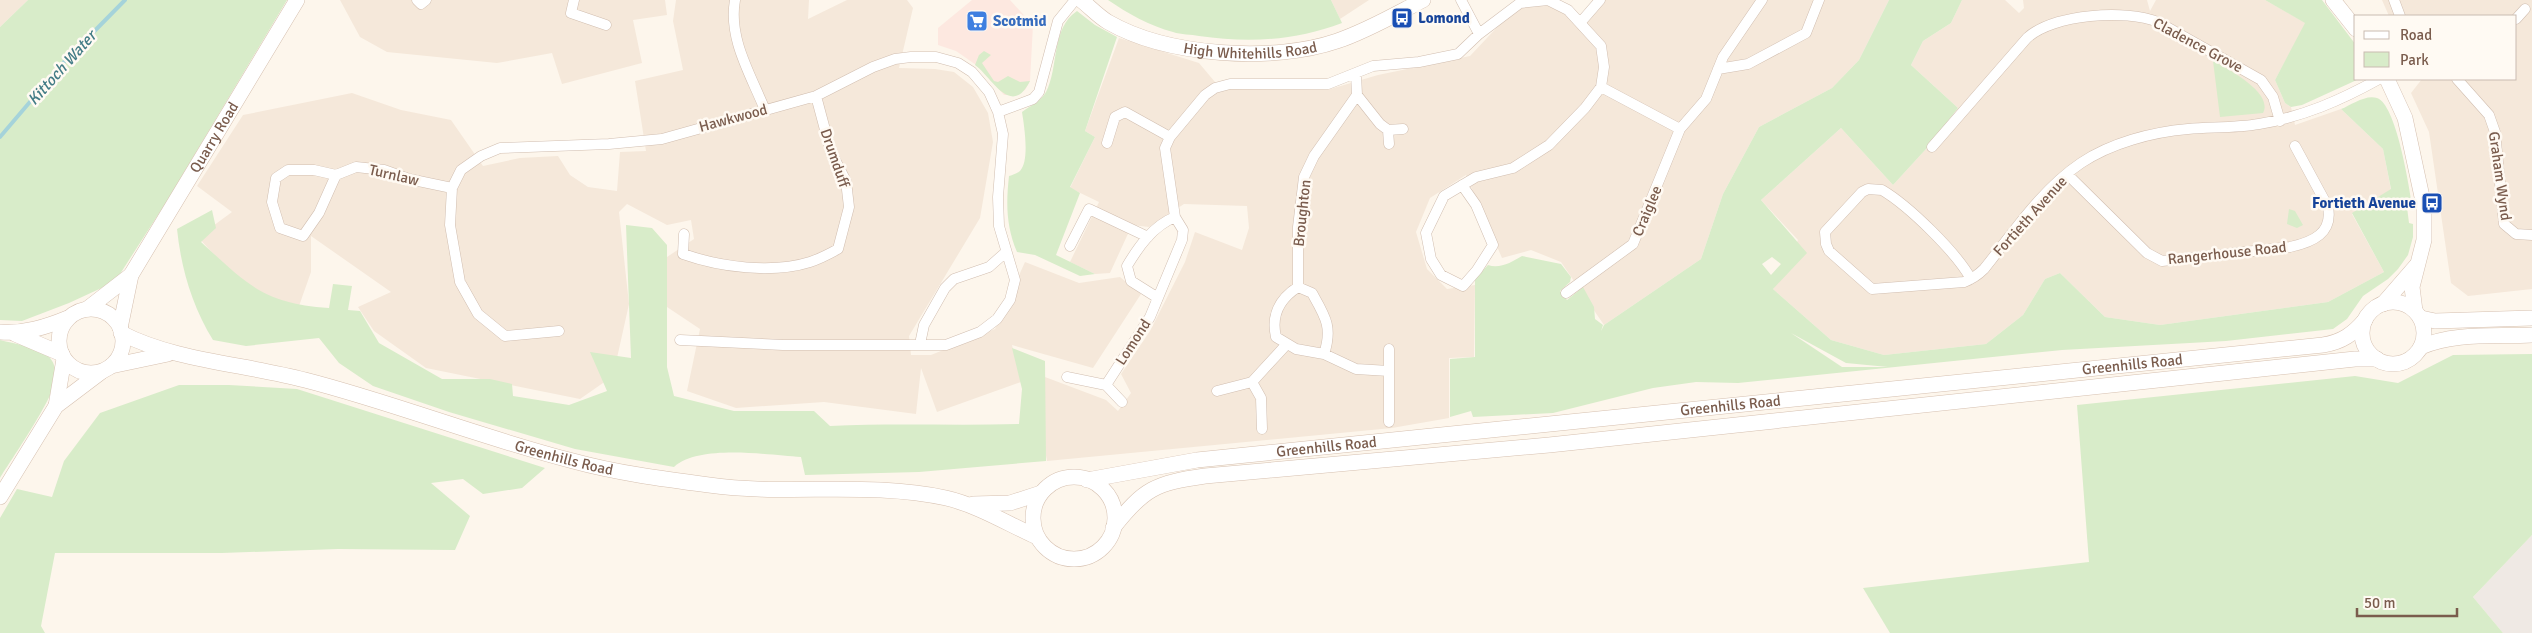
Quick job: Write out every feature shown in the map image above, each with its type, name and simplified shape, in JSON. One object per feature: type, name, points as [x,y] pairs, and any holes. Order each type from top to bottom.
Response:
[{"type":"street","name":"Quarry Road","points":[[120,330],[131,275],[298,0]]},
{"type":"street","points":[[417,0],[421,4],[426,0]]},
{"type":"street","points":[[574,0],[571,13],[606,25]]},
{"type":"street","points":[[735,0],[733,25],[736,42],[765,110]]},
{"type":"street","points":[[998,112],[1033,99],[1039,92],[1058,20],[1075,0]]},
{"type":"street","name":"High Whitehills Road","points":[[1081,0],[1108,21],[1159,42],[1209,52],[1236,53],[1301,50],[1338,41],[1423,0]]},
{"type":"street","points":[[1461,0],[1479,34]]},
{"type":"street","points":[[1107,144],[1116,117],[1125,112],[1170,136],[1205,95],[1215,88],[1230,84],[1328,84],[1373,66],[1419,62],[1458,54],[1479,34],[1520,3],[1548,0],[1568,10],[1601,46],[1604,67],[1601,87],[1585,108],[1549,145],[1513,168],[1476,177],[1462,185],[1444,196],[1426,233],[1431,259],[1441,275],[1462,286],[1477,270],[1493,244],[1476,205],[1462,185]]},
{"type":"street","points":[[1580,23],[1600,0]]},
{"type":"street","name":"Craiglee","points":[[1566,293],[1632,244],[1680,129],[1706,99],[1723,57],[1762,0]]},
{"type":"street","points":[[1718,69],[1748,64],[1806,33],[1819,0]]},
{"type":"street","points":[[2333,0],[2354,26]]},
{"type":"street","points":[[2394,0],[2400,15]]},
{"type":"street","points":[[2517,18],[2525,9]]},
{"type":"street","name":"Cladence Grove","points":[[1932,147],[2027,38],[2040,27],[2057,21],[2126,14],[2143,16],[2158,22],[2250,73],[2268,89],[2280,121]]},
{"type":"street","name":"Hawkwood","points":[[452,188],[461,170],[481,156],[500,148],[608,144],[662,138],[816,96],[873,67],[895,59],[936,57],[958,63],[972,72],[989,92],[998,112],[1003,134],[998,197],[999,226],[1015,280],[1010,300],[997,319],[980,332],[946,345],[783,345],[680,340]]},
{"type":"street","points":[[1356,74],[1357,94],[1380,124],[1388,130],[1403,129]]},
{"type":"street","name":"Fortieth Avenue","points":[[1971,279],[1984,269],[2028,214],[2067,174],[2082,162],[2106,150],[2159,133],[2257,125],[2280,121],[2339,100],[2377,80]]},
{"type":"street","points":[[2387,80],[2405,118],[2424,206],[2424,240],[2412,287],[2424,333],[2421,347],[2415,355],[2402,363],[2387,363],[2377,359],[2365,346],[2363,338],[2365,320],[2371,311],[2383,304],[2416,266]]},
{"type":"street","name":"Graham Wynd","points":[[2458,80],[2489,115],[2495,132],[2504,224],[2516,234],[2532,235]]},
{"type":"street","points":[[1601,87],[1680,129]]},
{"type":"street","name":"Broughton","points":[[1298,287],[1298,227],[1304,177],[1314,156],[1357,94]]},
{"type":"street","name":"Drumduff","points":[[684,234],[683,254],[699,260],[737,267],[766,268],[809,262],[838,250],[849,207],[846,181],[831,152],[816,96]]},
{"type":"street","points":[[1388,130],[1388,144]]},
{"type":"street","name":"Lomond","points":[[1106,385],[1150,317],[1182,240],[1183,230],[1175,217],[1165,148],[1170,136]]},
{"type":"street","name":"Rangerhouse Road","points":[[2067,174],[2147,253],[2162,261],[2290,247],[2303,244],[2324,230],[2329,223],[2328,207],[2295,146]]},
{"type":"street","name":"Turnlaw","points":[[336,175],[319,213],[302,236],[280,228],[272,202],[276,178],[288,170],[314,170],[336,175],[356,167],[384,170],[409,179],[452,188]]},
{"type":"street","points":[[452,188],[450,225],[460,282],[478,314],[505,336],[560,331]]},
{"type":"street","points":[[1868,189],[1882,190],[1950,250],[1961,262],[1971,279],[1956,283],[1872,289],[1829,252],[1825,232],[1862,192],[1868,189]]},
{"type":"street","points":[[1070,246],[1089,209],[1148,237]]},
{"type":"street","points":[[1158,298],[1131,280],[1127,266],[1148,237],[1164,222],[1175,217]]},
{"type":"street","points":[[920,344],[924,324],[945,288],[954,279],[989,267],[1006,252]]},
{"type":"street","name":"Quarry Road","points":[[87,309],[131,275]]},
{"type":"street","points":[[1324,354],[1328,342],[1328,324],[1312,293],[1298,287],[1287,294],[1278,305],[1273,324],[1276,337],[1286,345],[1308,353],[1324,354],[1356,369],[1389,371]]},
{"type":"street","points":[[2383,304],[2400,302],[2418,314],[2435,321],[2532,318]]},
{"type":"street","points":[[0,497],[56,406],[107,368],[122,349],[120,330],[107,313],[87,309],[46,327],[7,333]]},
{"type":"street","points":[[56,406],[63,356],[59,338],[62,327],[68,318]]},
{"type":"street","name":"Greenhills Road","points":[[1088,480],[1197,460],[2334,344],[2352,335],[2365,320]]},
{"type":"street","name":"Greenhills Road","points":[[120,330],[140,343],[172,354],[242,365],[305,380],[575,462],[711,486],[751,489],[903,492],[946,498],[966,504],[1037,537]]},
{"type":"street","points":[[7,333],[63,356],[71,367],[81,372],[92,373],[107,368]]},
{"type":"street","points":[[2421,347],[2435,341],[2451,338],[2532,336]]},
{"type":"street","points":[[1217,390],[1252,382],[1286,345]]},
{"type":"street","points":[[1389,349],[1389,422]]},
{"type":"street","name":"Greenhills Road","points":[[107,368],[172,354]]},
{"type":"street","name":"Greenhills Road","points":[[1113,528],[1133,502],[1155,487],[1174,480],[1549,445],[2335,361],[2377,359]]},
{"type":"street","points":[[1067,377],[1106,385],[1122,402]]},
{"type":"street","points":[[1252,382],[1261,398],[1262,429]]},
{"type":"street","points":[[1075,477],[1098,485],[1112,502],[1114,513],[1113,528],[1104,546],[1093,555],[1079,559],[1065,559],[1054,555],[1044,547],[1037,537],[1033,514],[1041,493],[1062,479],[1075,477]]},
{"type":"street","name":"Greenhills Road","points":[[966,504],[1010,503],[1041,493]]},
{"type":"shaded area","points":[[0,0],[28,0],[0,27]]},
{"type":"shaded area","points":[[340,0],[665,0],[667,15],[633,20],[642,63],[562,84],[552,53],[497,63],[387,52],[360,37]]},
{"type":"shaded area","points":[[676,0],[809,0],[808,19],[847,0],[907,0],[913,8],[899,68],[935,69],[954,72],[973,87],[988,113],[993,142],[980,218],[909,336],[911,355],[931,355],[995,329],[1025,262],[1079,283],[1120,277],[1141,294],[1093,368],[1012,345],[1021,382],[937,412],[921,368],[916,414],[824,402],[736,408],[687,391],[700,329],[667,307],[667,257],[694,239],[691,220],[667,225],[627,204],[619,212],[629,304],[613,376],[580,399],[426,368],[374,331],[358,307],[391,292],[311,236],[311,272],[299,306],[246,290],[198,237],[232,212],[197,186],[243,115],[352,93],[401,110],[451,120],[483,166],[520,158],[558,156],[570,175],[588,187],[617,191],[620,152],[646,151],[635,81],[683,70],[673,21]]},
{"type":"shaded area","points":[[972,0],[1010,0],[1033,25],[1030,81],[1025,90],[1015,95],[1004,95],[979,67],[956,51],[938,45],[938,28]]},
{"type":"shaded area","points":[[1331,0],[1369,0],[1340,19]]},
{"type":"shaded area","points":[[1548,0],[1580,23],[1600,0],[1889,0],[1859,60],[1832,88],[1759,127],[1723,194],[1701,259],[1604,325],[1561,262],[1531,250],[1502,258],[1466,175],[1430,198],[1416,232],[1427,269],[1447,289],[1475,285],[1474,357],[1449,358],[1449,418],[1392,428],[1047,461],[1041,428],[1045,377],[1106,400],[1118,411],[1131,393],[1121,374],[1150,331],[1185,262],[1195,232],[1242,250],[1249,228],[1247,206],[1184,204],[1149,227],[1132,225],[1110,273],[1095,274],[1070,262],[1099,202],[1070,188],[1095,137],[1085,131],[1119,38],[1199,63],[1215,82],[1232,89],[1327,90],[1378,75],[1470,56],[1520,3]]},
{"type":"shaded area","points":[[1962,0],[2005,0],[2019,13],[2024,8],[2023,0],[2147,0],[2150,11],[2156,0],[2265,0],[2306,23],[2275,80],[2285,103],[2291,107],[2295,125],[2341,109],[2383,149],[2391,190],[2352,214],[2384,272],[2328,302],[2160,325],[2105,317],[2060,273],[2045,279],[2023,315],[1986,344],[1884,355],[1831,340],[1773,289],[1798,240],[1761,200],[1841,128],[1893,185],[1926,149],[1958,108],[1911,65],[1923,41],[1951,23]]},
{"type":"shaded area","points":[[2382,0],[2532,0],[2532,289],[2468,296],[2451,283],[2429,132],[2411,93],[2421,80],[2517,80],[2517,15],[2389,15]]},
{"type":"shaded area","points":[[2532,535],[2532,633],[2503,633],[2473,597]]},
{"type":"green space","points":[[28,0],[287,0],[165,204],[120,274],[108,285],[69,303],[22,321],[0,320],[0,27]]},
{"type":"green space","points":[[1108,0],[1331,0],[1342,23],[1307,34],[1289,37],[1253,40],[1217,38],[1179,34],[1164,29],[1139,19]]},
{"type":"green space","points":[[1889,0],[1962,0],[1951,23],[1923,41],[1911,65],[1958,108],[1926,149],[1893,185],[1841,128],[1761,200],[1807,253],[1773,289],[1831,340],[1884,355],[1986,344],[2023,315],[2045,279],[2060,273],[2105,317],[2160,325],[2328,302],[2384,272],[2352,213],[2391,189],[2383,149],[2341,109],[2368,97],[2377,98],[2384,104],[2396,129],[2412,205],[2407,207],[2409,223],[2413,224],[2413,237],[2408,255],[2388,279],[2363,296],[2347,319],[2333,329],[2226,341],[2062,350],[1738,383],[1696,382],[1653,388],[1553,413],[1473,417],[1471,411],[1450,417],[1450,359],[1475,357],[1475,279],[1488,265],[1497,266],[1510,263],[1522,256],[1561,264],[1571,277],[1570,282],[1560,291],[1567,300],[1583,287],[1594,307],[1595,319],[1603,325],[1601,331],[1604,325],[1701,259],[1723,194],[1759,127],[1832,88],[1859,60]],"holes":[[[1772,257],[1781,264],[1771,275],[1762,264]],[[1791,333],[1846,363],[1888,367],[1842,367]]]},
{"type":"green space","points":[[2265,0],[2322,0],[2354,42],[2354,80],[2357,80],[2302,105],[2291,107],[2285,103],[2275,80],[2305,23]]},
{"type":"green space","points":[[1077,11],[1095,25],[1117,37],[1085,131],[1095,137],[1070,187],[1080,193],[1056,255],[1095,274],[1080,276],[1035,255],[1017,252],[1009,224],[1007,205],[1009,176],[1020,171],[1025,159],[1026,143],[1022,112],[1038,101],[1046,92],[1063,27]]},
{"type":"green space","points":[[984,51],[991,55],[982,63],[994,81],[998,82],[1008,76],[1020,82],[1030,81],[1023,92],[1016,96],[1008,96],[994,85],[975,65],[979,55]]},
{"type":"green space","points":[[2213,61],[2238,75],[2256,90],[2262,97],[2265,105],[2263,113],[2220,117]]},
{"type":"green space","points":[[2289,209],[2295,211],[2303,225],[2297,228],[2287,224]]},
{"type":"green space","points":[[212,210],[216,228],[201,242],[232,270],[258,289],[288,302],[329,308],[333,284],[352,286],[348,310],[360,311],[379,343],[442,379],[490,379],[512,384],[513,396],[569,405],[607,391],[590,352],[631,358],[626,225],[652,228],[667,245],[667,367],[674,396],[734,411],[814,411],[830,426],[1019,424],[1022,389],[1012,348],[1045,361],[1046,461],[919,472],[805,475],[801,457],[753,453],[717,453],[700,455],[674,467],[575,449],[449,412],[373,386],[339,363],[319,338],[246,346],[213,340],[193,300],[181,258],[177,229]]},
{"type":"green space","points":[[0,340],[31,348],[48,356],[54,367],[55,380],[48,400],[0,478]]},
{"type":"green space","points":[[2532,354],[2532,535],[2473,597],[2503,633],[1890,633],[1863,588],[2089,562],[2077,405],[2355,376],[2398,383],[2453,355]]},
{"type":"green space","points":[[179,385],[229,385],[297,389],[545,468],[522,488],[483,494],[463,479],[431,483],[470,516],[455,550],[338,549],[222,553],[55,553],[41,626],[45,633],[0,633],[0,518],[17,489],[52,497],[64,461],[100,413]]},
{"type":"waterway","name":"Kittoch Water","points":[[0,137],[64,62],[125,0]]},
{"type":"place","name":"Lomond","points":[[1402,18]]},
{"type":"place","name":"Scotmid","points":[[977,21]]},
{"type":"place","name":"Fortieth Avenue","points":[[2432,203]]}]
